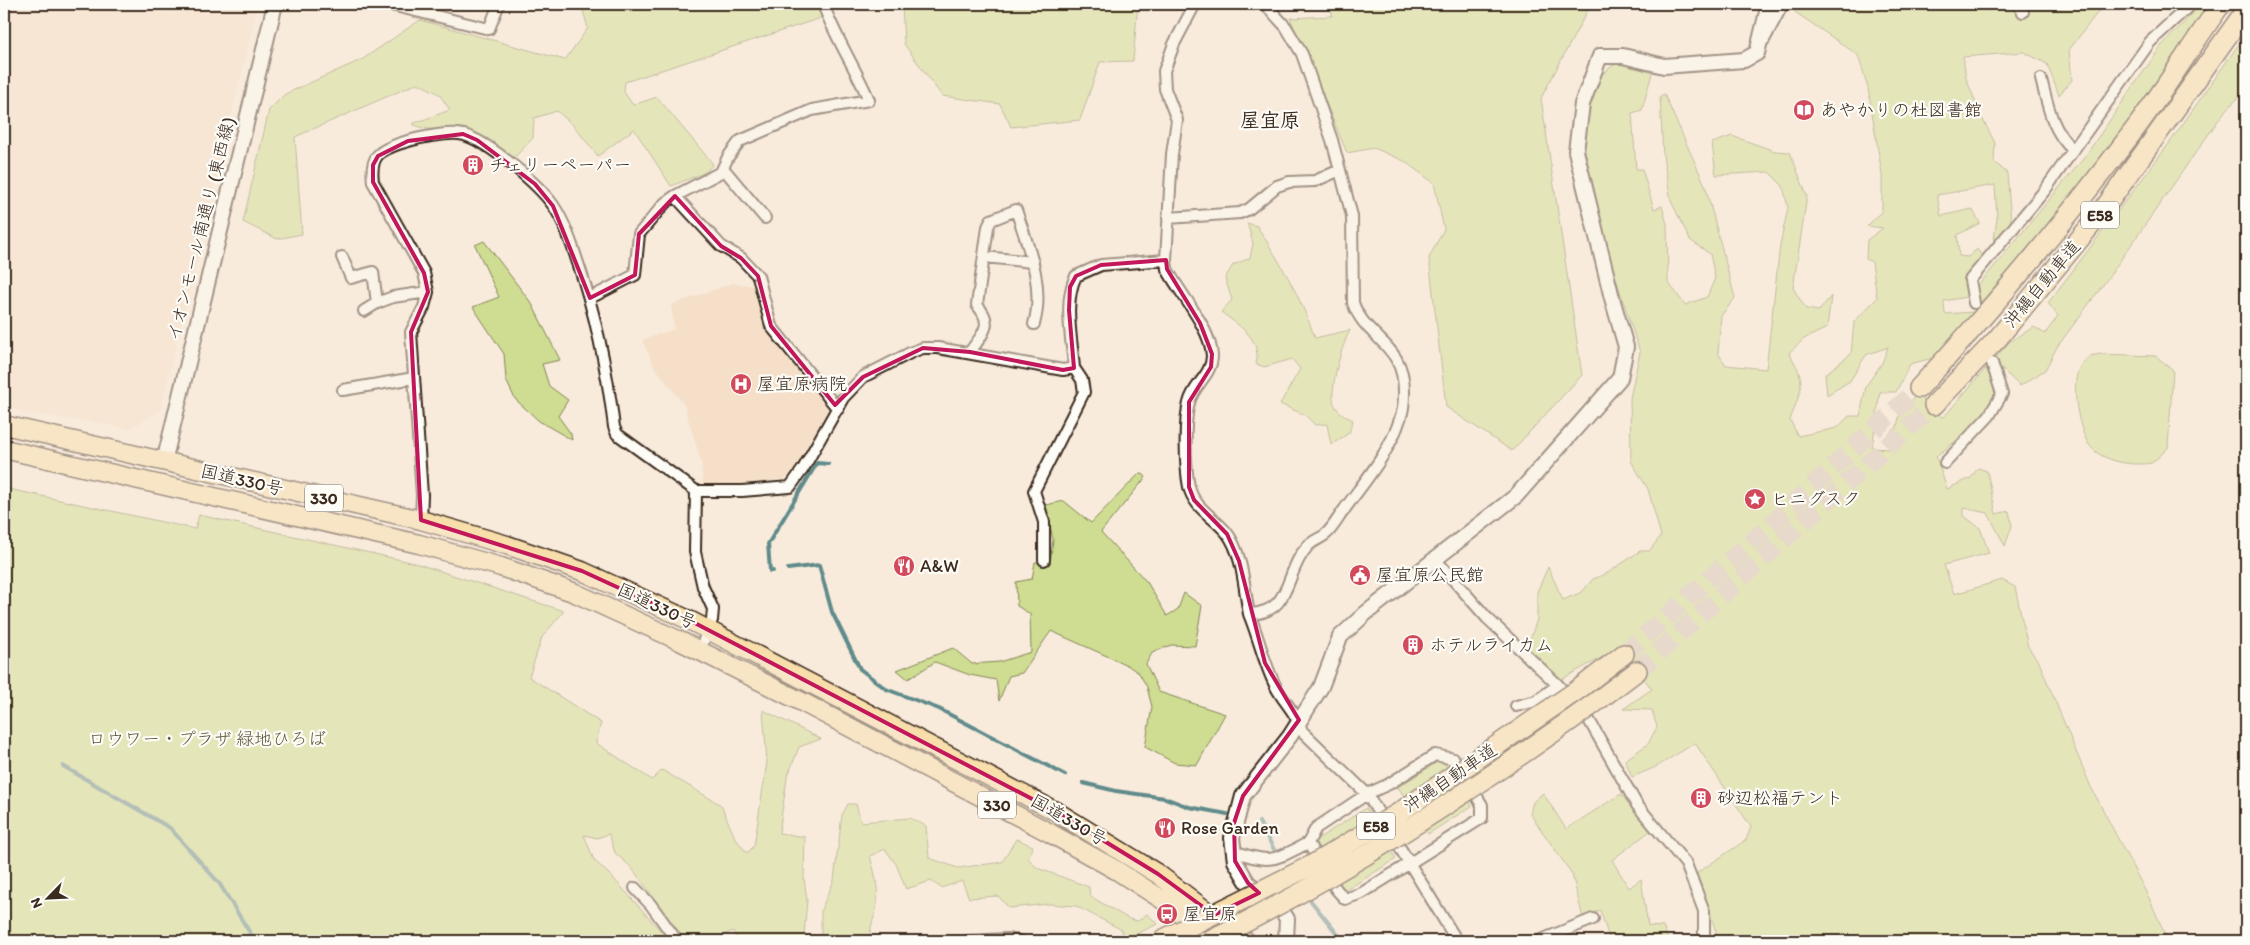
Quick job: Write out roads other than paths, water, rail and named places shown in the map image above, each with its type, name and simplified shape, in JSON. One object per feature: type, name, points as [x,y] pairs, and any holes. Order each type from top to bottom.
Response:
[{"type":"highway","name":"沖縄自動車道","points":[[1919,388],[1982,320],[2073,210],[2136,127],[2220,4]]},
{"type":"highway","name":"沖縄自動車道","points":[[1934,406],[1998,338],[2101,213],[2246,10]]},
{"type":"highway","name":"国道330号","points":[[4,425],[422,520],[507,544],[582,571],[638,595],[709,630],[1057,812],[1158,874],[1246,941]]},
{"type":"highway","name":"国道330号","points":[[4,449],[410,542],[492,564],[573,592],[700,650],[881,743],[1116,870],[1166,902],[1215,941]]},
{"type":"highway","name":"沖縄自動車道","points":[[1160,941],[1320,860],[1421,798],[1579,689],[1624,654]]},
{"type":"highway","name":"沖縄自動車道","points":[[1208,941],[1318,884],[1404,833],[1509,764],[1637,671]]},
{"type":"street","name":"イオンモール南通り (東西線)","points":[[164,462],[275,4]]},
{"type":"street","points":[[387,4],[426,8],[489,29],[499,4]]},
{"type":"street","points":[[590,298],[636,275],[639,234],[665,204],[721,172],[728,157],[740,140],[812,110],[869,100],[855,66],[831,25],[824,4]]},
{"type":"street","points":[[1195,4],[1174,44],[1164,70],[1165,89],[1176,120],[1166,269],[1200,323],[1212,354],[1211,367],[1197,384],[1189,402],[1186,457],[1189,487],[1194,500],[1227,534],[1239,561],[1249,614],[1264,663],[1277,689],[1299,720],[1302,731],[1367,794],[1457,941]]},
{"type":"street","points":[[1249,614],[1264,614],[1274,608],[1281,598],[1306,547],[1330,529],[1388,446],[1400,419],[1404,392],[1401,369],[1392,350],[1358,316],[1353,303],[1352,216],[1340,170],[1302,54],[1286,27],[1264,4]]},
{"type":"street","points":[[1757,53],[1769,4]]},
{"type":"street","points":[[1286,941],[1287,919],[1278,904],[1248,884],[1240,874],[1233,851],[1234,823],[1243,796],[1321,687],[1340,637],[1366,613],[1516,496],[1620,378],[1626,347],[1576,151],[1582,104],[1600,56],[1623,56],[1672,66],[1744,60],[1757,53],[1784,4]]},
{"type":"street","points":[[1974,303],[1970,280],[2045,190],[2150,42],[2191,4]]},
{"type":"street","points":[[2041,79],[2050,116],[2060,138],[2073,150]]},
{"type":"street","points":[[422,520],[411,332],[424,307],[428,292],[424,273],[372,182],[373,165],[378,156],[387,149],[408,141],[436,135],[462,134],[476,140],[534,184],[553,206],[568,235],[590,298],[602,347],[614,427],[617,434],[696,491],[742,491],[790,487],[843,398],[864,377],[912,352],[924,348],[970,352],[1063,370],[1074,368]]},
{"type":"street","points":[[723,168],[765,218]]},
{"type":"street","points":[[1168,218],[1240,213],[1249,209],[1276,186],[1289,182],[1315,181],[1340,170]]},
{"type":"street","points":[[676,196],[721,246],[741,258],[758,276],[772,326],[838,409]]},
{"type":"street","points":[[970,352],[986,328],[987,321],[977,306],[988,228],[991,220],[1016,210],[1033,262],[1037,304],[1034,324]]},
{"type":"street","points":[[342,257],[351,278],[373,272],[376,303]]},
{"type":"street","points":[[984,257],[1033,262]]},
{"type":"street","points":[[1044,560],[1044,522],[1034,491],[1084,392],[1082,380],[1074,368],[1070,287],[1076,276],[1101,265],[1166,260]]},
{"type":"street","points":[[364,311],[376,303],[393,297],[428,292]]},
{"type":"street","points":[[1945,463],[1989,416],[2002,394],[1992,363]]},
{"type":"street","points":[[343,390],[414,378]]},
{"type":"street","points":[[696,491],[695,552],[703,586],[713,609],[709,630],[700,650]]},
{"type":"street","points":[[1435,558],[1487,618],[1558,685],[1589,720],[1637,806],[1686,864],[1704,911],[1704,941]]},
{"type":"street","points":[[1516,706],[1536,700],[1558,685]]},
{"type":"street","points":[[1233,851],[1254,858],[1272,860],[1308,843],[1316,828],[1367,794],[1389,784],[1435,755],[1454,759],[1482,805],[1482,818],[1362,893],[1345,899],[1336,889],[1308,843]]},
{"type":"street","points":[[635,888],[678,941]]},
{"type":"street","points":[[1539,941],[1593,919]]},
{"type":"street","points":[[967,941],[1006,939],[1020,941]]},
{"type":"waterway","points":[[773,571],[770,571],[768,544],[817,463],[828,464]]},
{"type":"waterway","points":[[788,569],[819,565],[832,612],[860,669],[886,689],[939,709],[1065,775]]},
{"type":"waterway","points":[[63,766],[170,828],[219,883],[255,941]]},
{"type":"waterway","points":[[1083,783],[1116,791],[1165,798],[1189,807],[1227,814]]},
{"type":"waterway","points":[[1259,822],[1276,853]]},
{"type":"waterway","points":[[1307,896],[1343,941]]},
{"type":"tunnel","points":[[1624,654],[1765,530],[1919,388]]},
{"type":"tunnel","points":[[1637,671],[1934,405]]},
{"type":"place","name":"あやかりの杜図書館","points":[[1804,110]]},
{"type":"place","name":"チェリーペーパー","points":[[473,165]]},
{"type":"place","name":"屋宜原病院","points":[[741,384]]},
{"type":"place","name":"ヒニグスク","points":[[1755,499]]},
{"type":"place","name":"A&W","points":[[904,566]]},
{"type":"place","name":"屋宜原公民館","points":[[1360,575]]},
{"type":"place","name":"ホテルライカム","points":[[1413,645]]},
{"type":"place","name":"砂辺松福テント","points":[[1701,798]]},
{"type":"place","name":"Rose Garden","points":[[1165,828]]},
{"type":"place","name":"屋宜原","points":[[1167,914]]},
{"type":"district","name":"屋宜原","points":[[1270,120]]},
{"type":"park label","name":"ロウワー・プラザ 緑地ひろば","points":[[207,739]]}]
